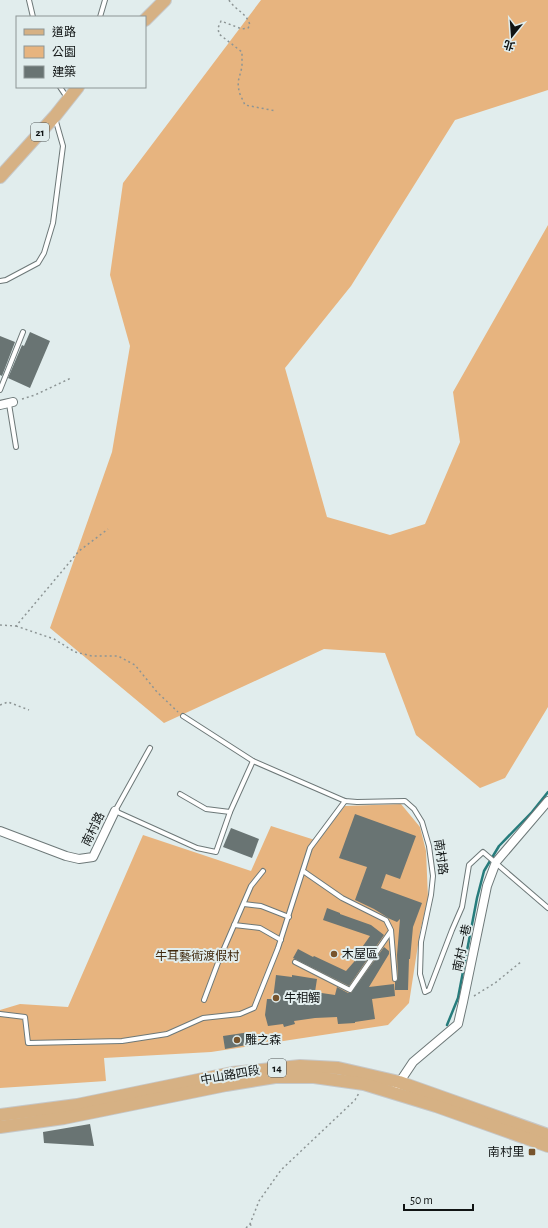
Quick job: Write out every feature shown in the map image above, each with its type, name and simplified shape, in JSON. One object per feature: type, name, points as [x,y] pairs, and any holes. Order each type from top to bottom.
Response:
[{"type":"main road","points":[[146,19],[165,0]]},
{"type":"main road","name":"21","points":[[0,177],[77,88]]},
{"type":"main road","name":"中山路四段","points":[[0,1115],[77,1105],[232,1073],[300,1066],[338,1068],[399,1082],[548,1135]]},
{"type":"main road","name":"中山路四段","points":[[0,1127],[64,1118],[226,1085],[275,1077],[314,1077],[364,1084],[436,1106],[548,1146]]},
{"type":"street","points":[[0,405],[11,403]]},
{"type":"street","name":"南村一巷","points":[[393,1093],[413,1062],[458,1024],[487,886],[496,862],[548,801]]},
{"type":"street","name":"南村路","points":[[0,831],[66,856],[79,858],[93,857],[115,811]]},
{"type":"lane","points":[[29,0],[33,16]]},
{"type":"lane","points":[[100,16],[105,0]]},
{"type":"lane","points":[[61,88],[68,99]]},
{"type":"lane","points":[[0,281],[6,280],[38,263],[44,253],[53,223],[63,146],[54,116]]},
{"type":"lane","points":[[0,390],[23,332]]},
{"type":"lane","points":[[11,403],[16,447]]},
{"type":"lane","name":"南村路","points":[[183,716],[252,761],[345,801],[405,801],[414,809],[422,822],[429,846],[433,876],[431,895],[421,942],[420,974],[425,992],[429,990],[462,907],[469,865],[483,852],[496,862]]},
{"type":"lane","name":"南村路","points":[[115,811],[150,748]]},
{"type":"lane","points":[[115,811],[197,848],[216,852],[230,812],[252,761]]},
{"type":"lane","points":[[180,794],[206,809],[230,812]]},
{"type":"lane","points":[[0,1014],[25,1017],[28,1042],[122,1041],[167,1034],[203,1018],[240,1014],[254,1008],[281,940],[310,848],[345,801]]},
{"type":"lane","points":[[496,862],[548,908]]},
{"type":"lane","points":[[204,1000],[251,886],[262,871]]},
{"type":"lane","points":[[303,871],[342,898],[386,920],[391,930],[395,979]]},
{"type":"lane","points":[[244,904],[261,906],[289,917]]},
{"type":"lane","points":[[234,925],[260,928],[281,940]]},
{"type":"lane","points":[[295,962],[350,990],[391,930]]},
{"type":"path","points":[[229,0],[232,5],[248,17],[250,25],[248,28],[242,29],[221,21],[218,28],[219,34],[242,52],[242,68],[238,82],[239,92],[245,105],[276,111]]},
{"type":"path","points":[[11,403],[35,395],[71,378]]},
{"type":"path","points":[[16,626],[79,551],[108,529]]},
{"type":"path","points":[[0,625],[16,626],[54,639],[75,652],[92,656],[118,656],[135,665],[157,692],[183,716]]},
{"type":"path","points":[[0,705],[8,702],[29,710]]},
{"type":"path","points":[[463,1002],[495,983],[522,960]]},
{"type":"path","points":[[246,1228],[250,1224],[259,1201],[282,1170],[355,1100],[364,1084]]},
{"type":"path","points":[[250,1224],[253,1228]]},
{"type":"green space","points":[[261,0],[548,0],[548,90],[455,120],[351,286],[285,368],[327,517],[390,535],[425,524],[460,442],[453,392],[548,225],[548,707],[505,778],[480,788],[416,735],[385,653],[324,649],[164,723],[50,628],[112,452],[130,346],[110,275],[123,183]]},
{"type":"green space","name":"牛耳藝術渡假村","points":[[401,804],[420,827],[426,851],[428,898],[420,932],[409,1003],[388,1025],[211,1052],[104,1058],[106,1081],[0,1088],[0,1010],[20,1004],[68,1007],[143,835],[251,871],[271,826],[318,841],[345,806]]},
{"type":"building","points":[[30,332],[50,341],[30,388],[8,378],[22,345],[24,346]]},
{"type":"building","points":[[0,336],[15,342],[2,376],[0,375]]},
{"type":"building","points":[[355,814],[416,836],[400,879],[386,874],[381,888],[422,903],[413,927],[409,959],[408,990],[395,990],[395,982],[398,979],[397,955],[400,919],[397,922],[355,900],[367,867],[339,858]]},
{"type":"building","points":[[231,828],[259,839],[252,858],[223,847]]},
{"type":"building","points":[[327,908],[371,925],[384,935],[349,986],[293,958],[298,949],[346,971],[360,955],[358,953],[370,936],[323,920]]},
{"type":"building","points":[[384,947],[389,951],[389,954],[369,987],[394,984],[395,996],[372,999],[375,1019],[355,1023],[338,1024],[337,1017],[315,1018],[294,1021],[295,1024],[284,1027],[283,1024],[268,1026],[265,1015],[267,999],[273,999],[276,975],[292,977],[292,975],[317,979],[315,992],[335,995],[337,987],[351,993]]},
{"type":"building","name":"雕之森","points":[[250,1032],[252,1044],[225,1049],[223,1036]]},
{"type":"building","points":[[90,1124],[94,1146],[44,1143],[43,1132]]},
{"type":"waterway","points":[[447,1025],[458,998],[477,898],[484,871],[499,846],[532,812],[548,792]]},
{"type":"place","name":"木屋區","points":[[334,954]]},
{"type":"place","name":"牛相觸","points":[[276,998]]},
{"type":"place","name":"雕之森","points":[[237,1040]]},
{"type":"place","name":"南村里","points":[[532,1152]]}]
